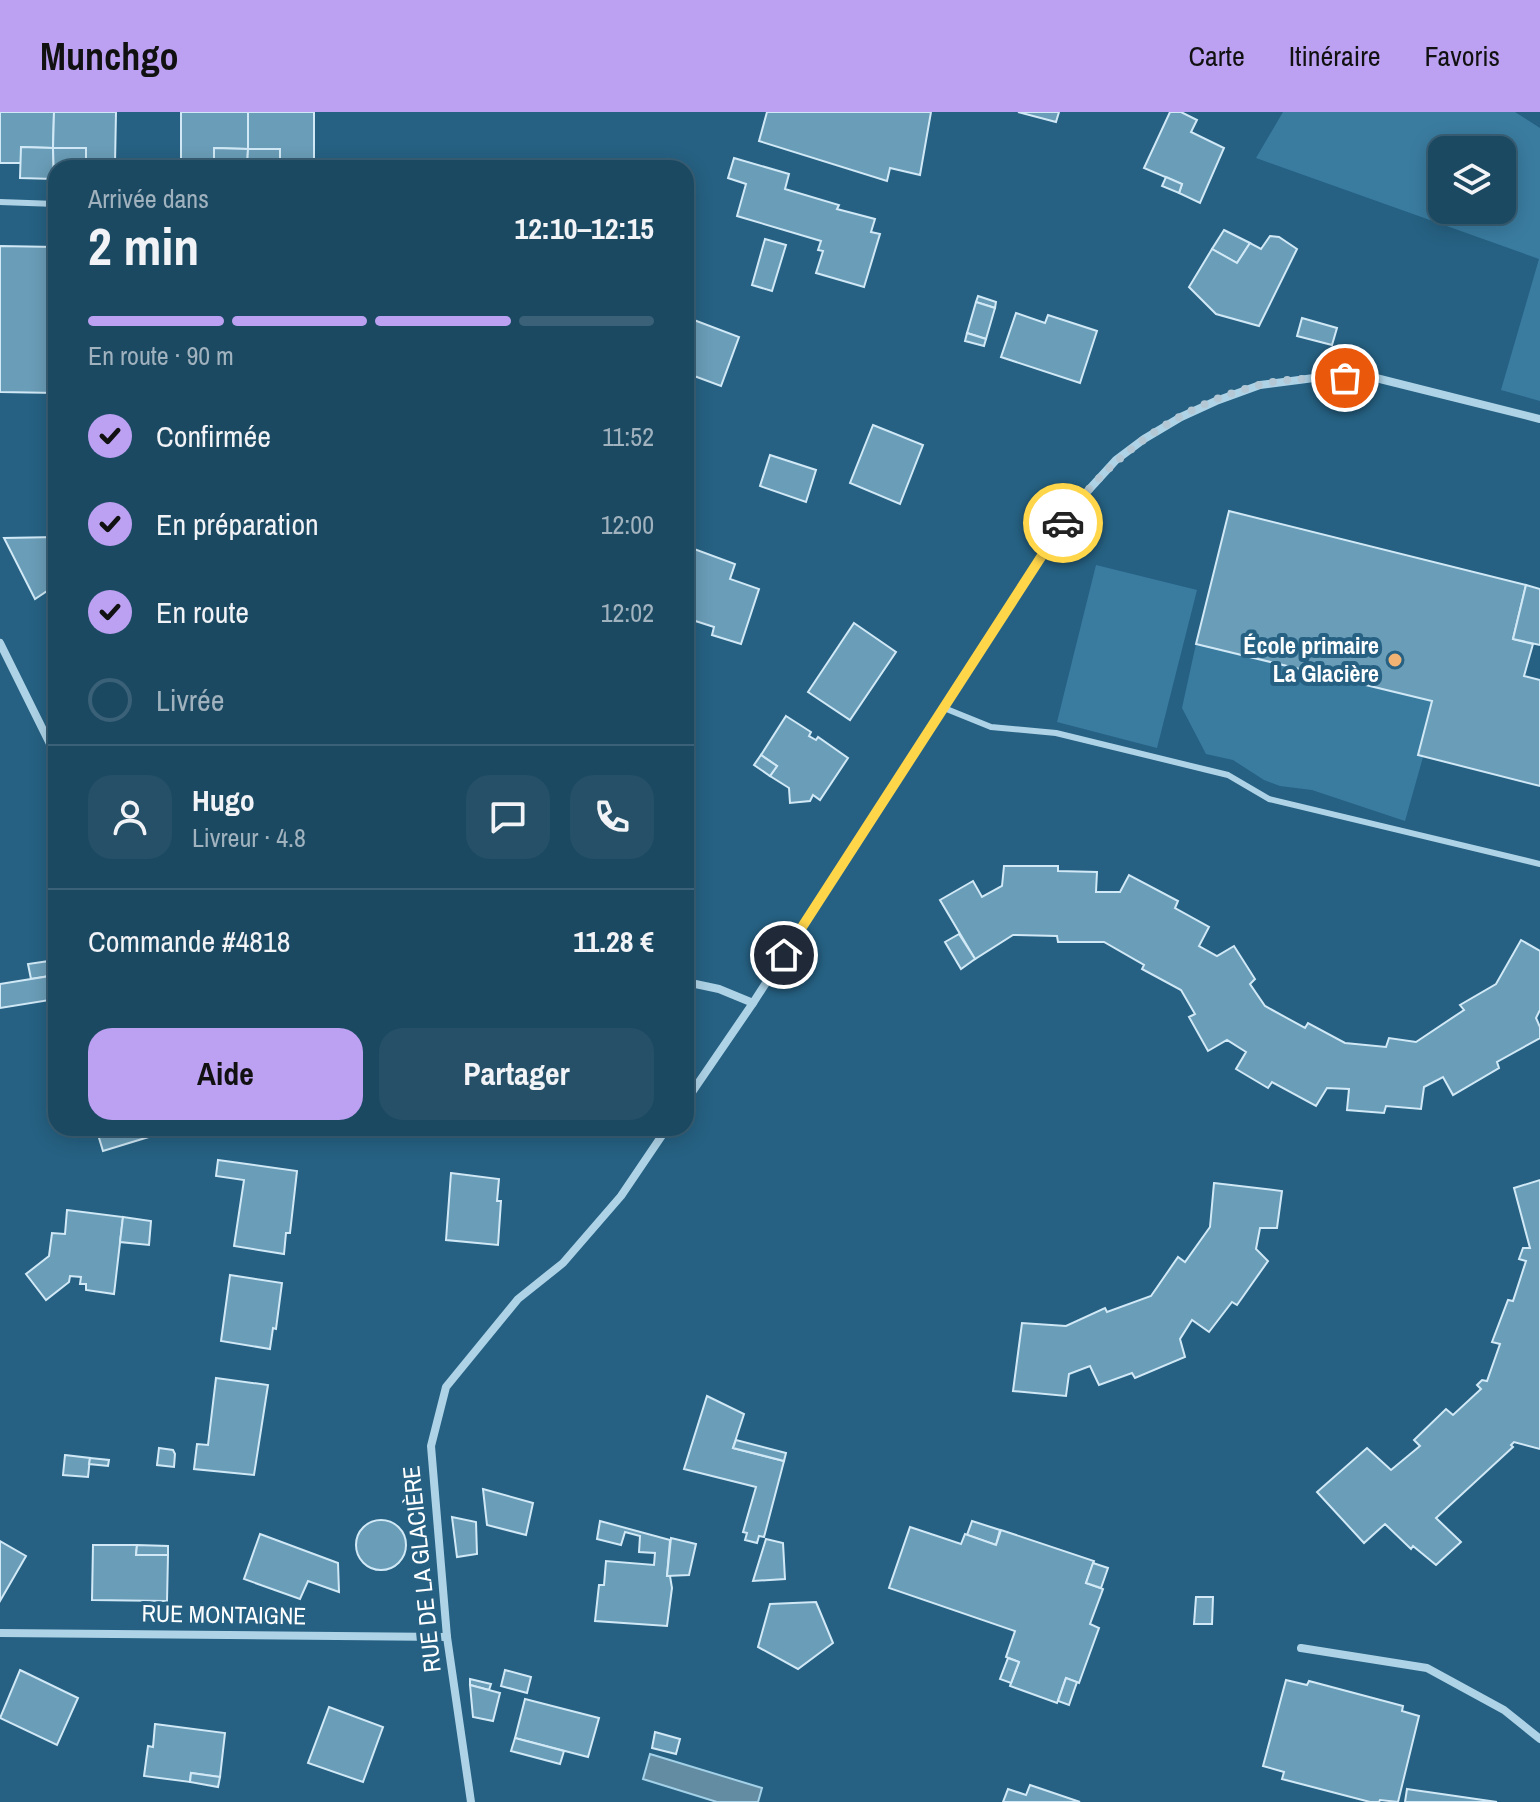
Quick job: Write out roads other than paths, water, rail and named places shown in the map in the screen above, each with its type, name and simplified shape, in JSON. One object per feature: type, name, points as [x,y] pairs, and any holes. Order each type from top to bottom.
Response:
[{"type":"street","points":[[694,1089],[1074,506],[1116,460],[1181,417],[1216,401],[1260,385],[1314,378],[1376,378],[1540,419]]},
{"type":"street","points":[[0,643],[48,740]]},
{"type":"street","points":[[694,984],[719,989],[753,1003]]},
{"type":"street","name":"RUE DE LA GLACIÈRE","points":[[471,1802],[447,1637],[431,1446],[446,1387],[518,1299],[563,1263],[621,1196],[662,1136]]},
{"type":"street","name":"RUE MONTAIGNE","points":[[0,1633],[447,1637]]},
{"type":"street","points":[[1301,1648],[1427,1668],[1504,1710],[1540,1739]]},
{"type":"lane","points":[[0,202],[48,204]]},
{"type":"lane","points":[[944,708],[991,727],[1056,733],[1228,775],[1269,799],[1540,864]]},
{"type":"place","name":"École primaire La Glacière","points":[[1395,660]]}]
